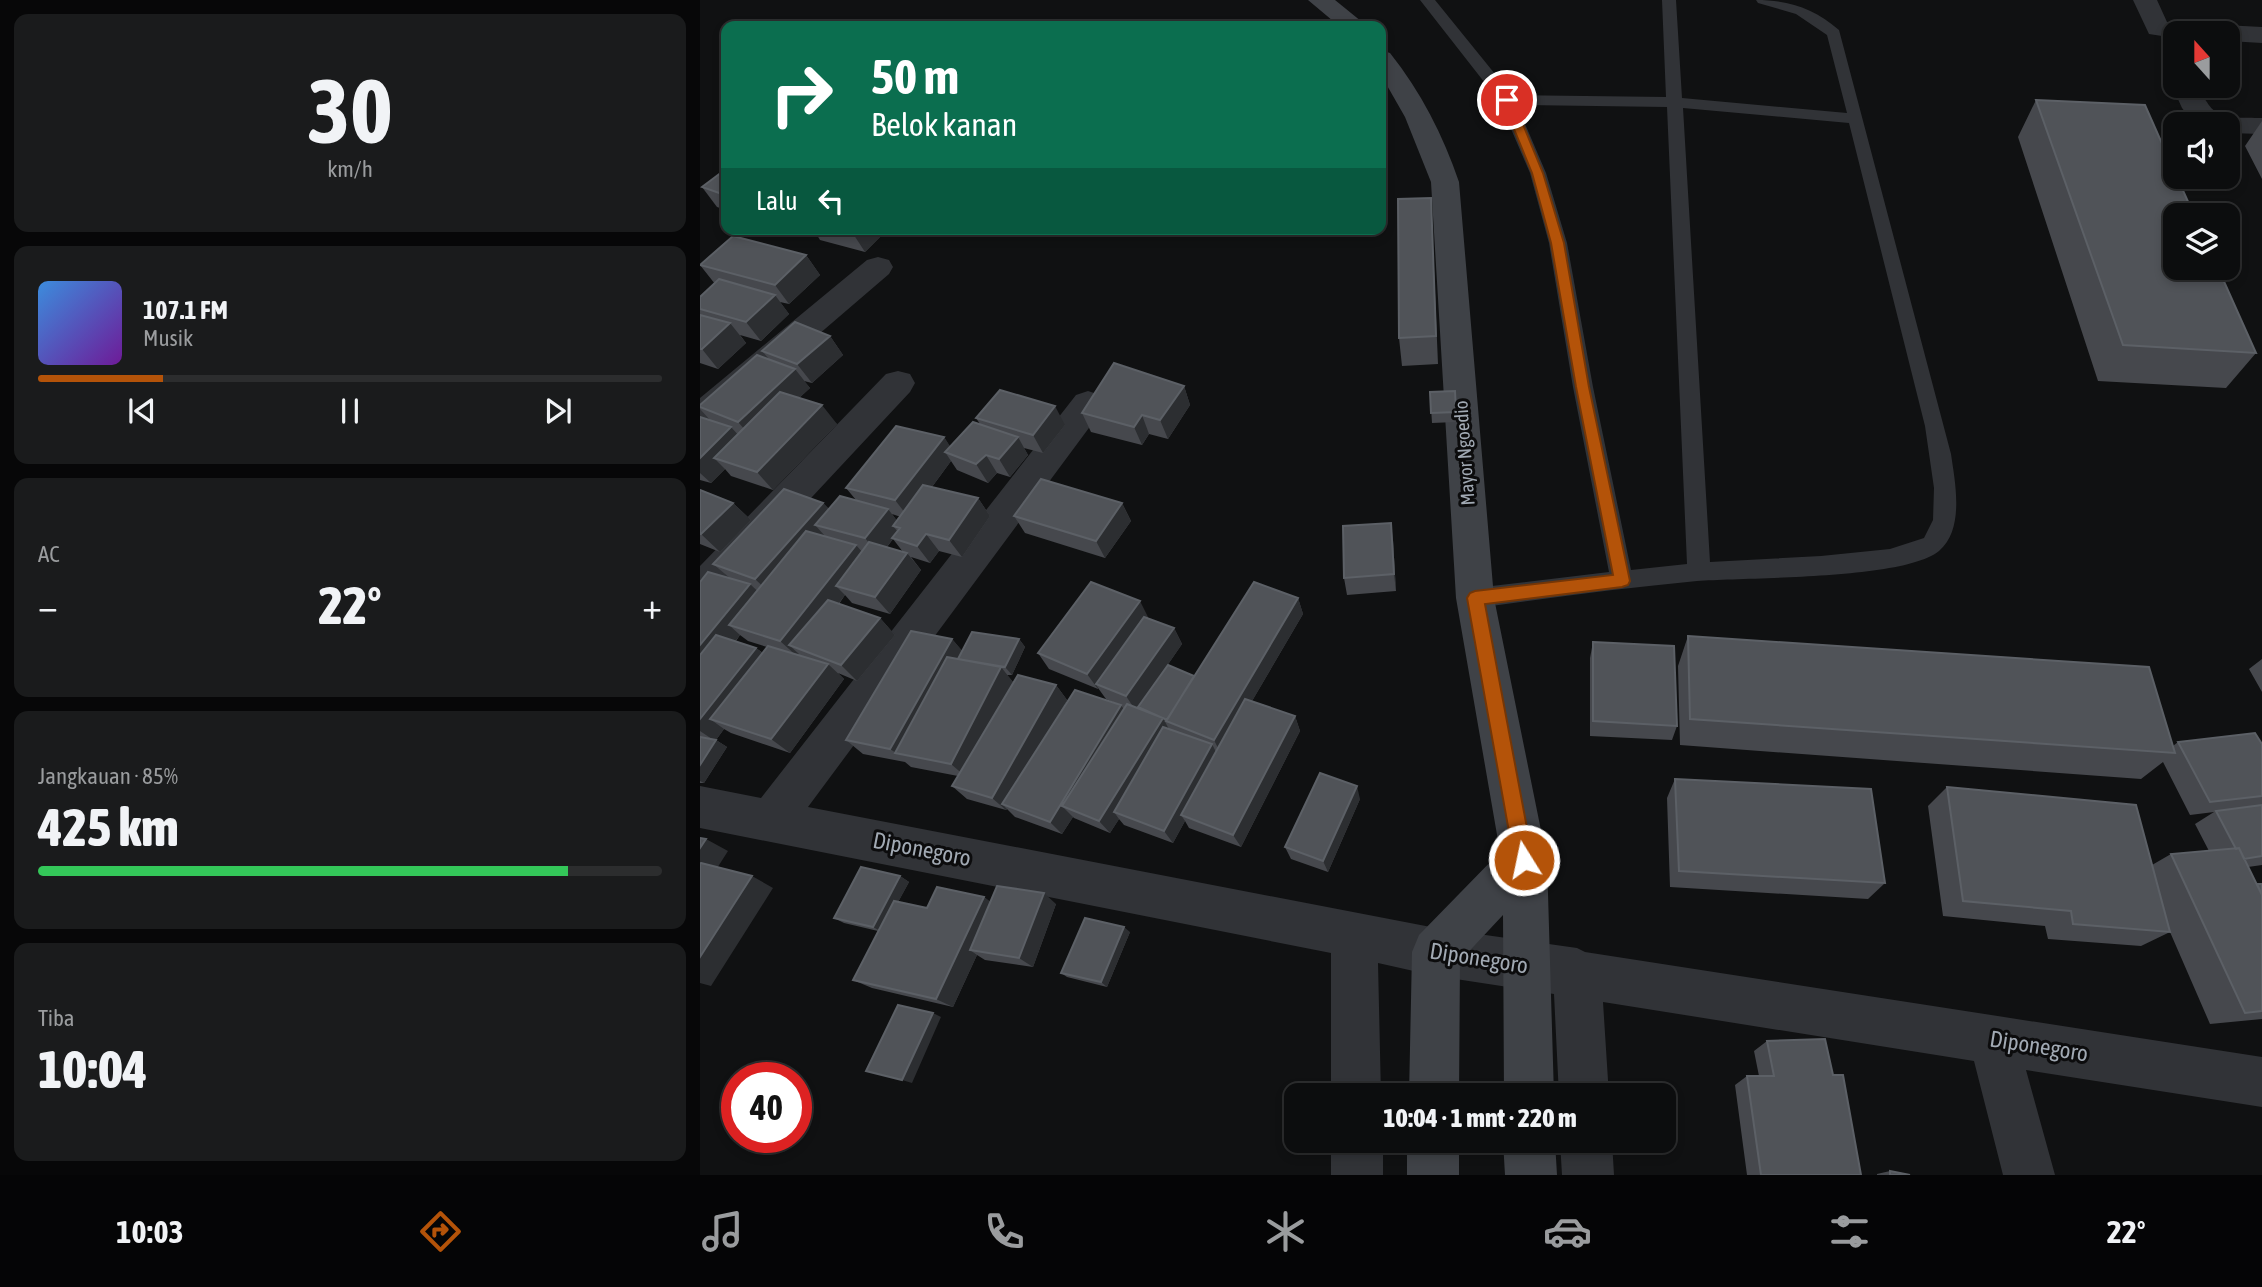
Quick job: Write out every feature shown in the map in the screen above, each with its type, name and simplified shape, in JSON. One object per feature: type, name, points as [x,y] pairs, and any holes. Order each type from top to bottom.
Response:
[{"type":"street","points":[[1320,0],[1347,21]]},
{"type":"street","points":[[2144,0],[2163,40]]},
{"type":"street","points":[[2158,29],[2262,35]]},
{"type":"street","name":"Mayor Ngoedio","points":[[1386,64],[1408,93],[1430,137],[1445,182],[1475,598],[1524,860],[1529,1083]]},
{"type":"street","points":[[2191,98],[2202,116],[2221,123],[2262,126]]},
{"type":"street","points":[[700,417],[878,267]]},
{"type":"street","points":[[700,591],[898,383]]},
{"type":"street","points":[[771,820],[1088,404]]},
{"type":"street","name":"Diponegoro","points":[[700,807],[1436,952],[1577,972],[2262,1082]]},
{"type":"street","points":[[1434,1083],[1436,952],[1524,860]]},
{"type":"street","points":[[1354,934],[1356,1083]]},
{"type":"street","points":[[1577,972],[1583,1083]]},
{"type":"street","points":[[1993,1038],[2029,1175]]},
{"type":"street","points":[[1357,1153],[1357,1175]]},
{"type":"street","points":[[1433,1153],[1433,1175]]},
{"type":"street","points":[[1530,1153],[1531,1175]]},
{"type":"street","points":[[1587,1153],[1588,1175]]},
{"type":"lane","points":[[1427,0],[1507,100],[1538,173],[1558,243],[1583,387],[1622,581]]},
{"type":"lane","points":[[1668,0],[1699,571]]},
{"type":"lane","points":[[1475,598],[1699,571],[1885,560],[1919,552],[1934,543],[1942,528],[1945,511],[1944,474],[1935,426],[1834,33],[1819,19],[1794,8],[1763,0]]},
{"type":"lane","points":[[1507,100],[1674,102],[1856,119]]},
{"type":"building","points":[[2036,100],[2145,105],[2163,146],[2163,189],[2182,189],[2189,203],[2163,203],[2163,280],[2223,280],[2256,353],[2123,345]]},
{"type":"building","points":[[721,173],[721,194],[702,187]]},
{"type":"building","points":[[1431,198],[1436,336],[1399,338],[1398,199]]},
{"type":"building","points":[[733,236],[806,255],[775,285],[700,265]]},
{"type":"building","points":[[719,279],[775,295],[746,322],[700,309],[700,297]]},
{"type":"building","points":[[700,315],[730,323],[702,349],[700,349]]},
{"type":"building","points":[[795,322],[830,336],[797,364],[762,351]]},
{"type":"building","points":[[757,355],[795,369],[738,422],[700,407],[700,405]]},
{"type":"building","points":[[1114,363],[1184,386],[1160,420],[1142,415],[1134,427],[1082,413]]},
{"type":"building","points":[[1000,390],[1055,406],[1033,435],[976,418]]},
{"type":"building","points":[[1455,391],[1456,412],[1431,413],[1430,392]]},
{"type":"building","points":[[780,392],[822,405],[757,472],[714,458]]},
{"type":"building","points":[[700,417],[731,427],[700,458]]},
{"type":"building","points":[[973,422],[1018,437],[999,459],[986,455],[976,464],[945,452]]},
{"type":"building","points":[[896,426],[944,437],[895,500],[846,488]]},
{"type":"building","points":[[1041,479],[1122,503],[1096,541],[1014,516]]},
{"type":"building","points":[[923,485],[978,498],[949,540],[926,534],[917,546],[892,538],[900,528],[893,526]]},
{"type":"building","points":[[784,489],[823,503],[755,579],[713,564]]},
{"type":"building","points":[[700,490],[733,503],[701,534],[700,534]]},
{"type":"building","points":[[840,496],[888,509],[865,538],[815,525]]},
{"type":"building","points":[[1391,523],[1394,574],[1344,578],[1343,526]]},
{"type":"building","points":[[806,531],[856,545],[780,641],[729,625]]},
{"type":"building","points":[[869,542],[907,553],[875,597],[836,586]]},
{"type":"building","points":[[708,572],[750,584],[700,645],[700,582]]},
{"type":"building","points":[[1091,582],[1140,601],[1087,674],[1038,653]]},
{"type":"building","points":[[1254,582],[1298,598],[1214,740],[1166,721]]},
{"type":"building","points":[[828,600],[880,618],[841,665],[789,645]]},
{"type":"building","points":[[1144,617],[1174,628],[1126,696],[1096,684]]},
{"type":"building","points":[[911,631],[952,639],[890,749],[846,740]]},
{"type":"building","points":[[972,632],[1019,639],[1005,667],[958,659]]},
{"type":"building","points":[[716,635],[756,648],[700,719],[700,655]]},
{"type":"building","points":[[1688,636],[2149,667],[2175,753],[1690,719]]},
{"type":"building","points":[[1593,642],[1674,646],[1677,726],[1593,721]]},
{"type":"building","points":[[768,646],[828,664],[771,739],[710,719]]},
{"type":"building","points":[[947,657],[1001,667],[951,764],[895,753]]},
{"type":"building","points":[[1168,665],[1194,676],[1167,720],[1138,707]]},
{"type":"building","points":[[1018,675],[1056,685],[992,798],[952,786]]},
{"type":"building","points":[[1075,690],[1121,705],[1050,822],[1002,804]]},
{"type":"building","points":[[1245,699],[1295,716],[1233,835],[1181,815]]},
{"type":"building","points":[[1127,704],[1163,718],[1099,821],[1062,806]]},
{"type":"building","points":[[1163,727],[1212,744],[1164,831],[1114,812]]},
{"type":"building","points":[[2255,733],[2262,744],[2262,796],[2210,802],[2178,742]]},
{"type":"building","points":[[700,737],[716,740],[700,765]]},
{"type":"building","points":[[1320,773],[1357,786],[1323,861],[1285,847]]},
{"type":"building","points":[[1675,779],[1871,789],[1885,883],[1679,871]]},
{"type":"building","points":[[1947,787],[2136,805],[2170,932],[2073,924],[2071,911],[1963,901]]},
{"type":"building","points":[[2262,805],[2262,856],[2244,859],[2216,811]]},
{"type":"building","points":[[2239,848],[2262,895],[2262,1011],[2245,1013],[2171,854]]},
{"type":"building","points":[[700,864],[752,876],[700,957]]},
{"type":"building","points":[[861,867],[900,876],[873,927],[834,918]]},
{"type":"building","points":[[997,886],[1044,893],[1019,958],[970,950]]},
{"type":"building","points":[[937,887],[984,897],[936,999],[853,980],[894,901],[927,908]]},
{"type":"building","points":[[1085,918],[1124,927],[1101,982],[1061,973]]},
{"type":"building","points":[[898,1005],[933,1013],[902,1080],[866,1071]]},
{"type":"building","points":[[1825,1039],[1833,1075],[1843,1075],[1861,1175],[1761,1175],[1747,1076],[1774,1076],[1767,1041]]},
{"type":"building","points":[[1890,1171],[1910,1175],[1890,1175]]},
{"type":"route","points":[[1507,100],[1538,173],[1558,243],[1583,387],[1622,581],[1475,598],[1524,860]]}]
